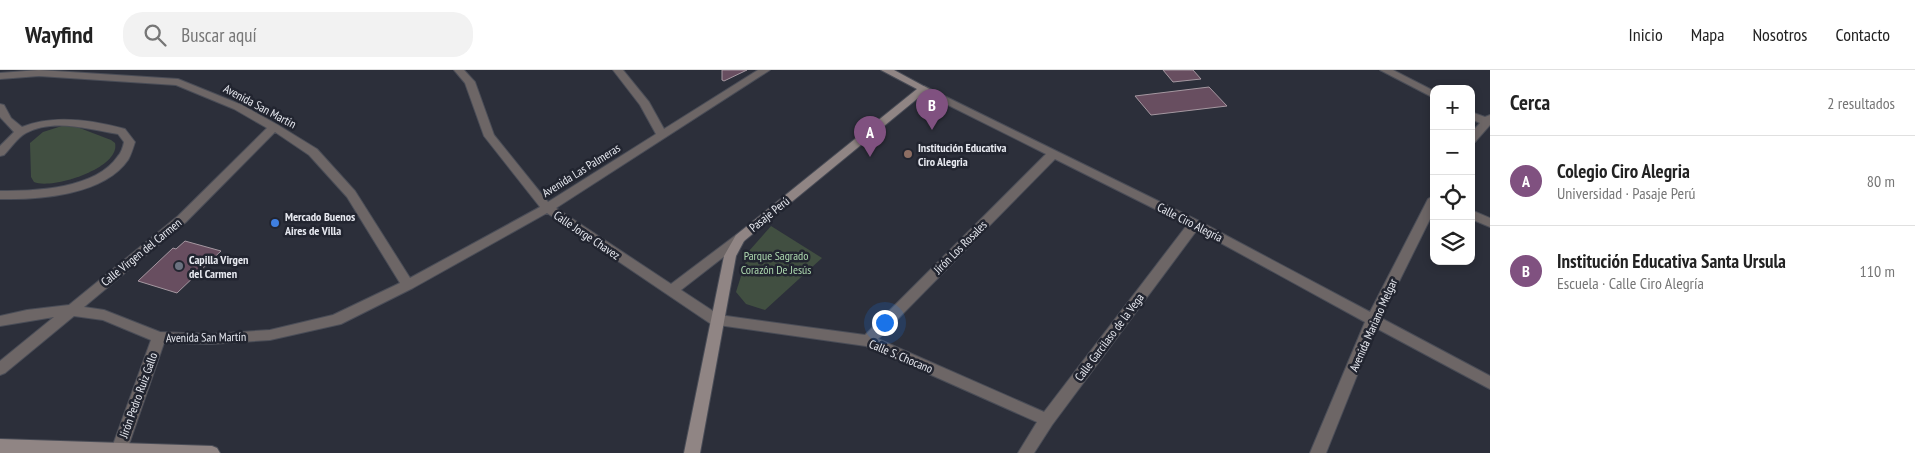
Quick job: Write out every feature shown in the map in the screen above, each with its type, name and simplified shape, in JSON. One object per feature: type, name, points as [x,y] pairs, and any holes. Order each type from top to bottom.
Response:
[{"type":"street","name":"Calle Jorge Chavez","points":[[459,70],[470,82],[488,136],[547,208],[716,320]]},
{"type":"street","points":[[618,70],[645,104],[662,135]]},
{"type":"street","name":"Avenida Las Palmeras","points":[[408,285],[547,208],[766,70]]},
{"type":"street","name":"Calle Ciro Alegría","points":[[886,70],[1195,224],[1490,383]]},
{"type":"street","points":[[1385,70],[1430,93]]},
{"type":"street","name":"Avenida San Martin","points":[[0,76],[39,73],[178,82],[238,107],[274,127],[312,152],[351,194],[408,285]]},
{"type":"street","name":"Pasaje Perú","points":[[692,453],[716,320],[730,256],[740,238],[924,89]]},
{"type":"street","points":[[0,107],[7,120],[21,132]]},
{"type":"street","points":[[1475,115],[1488,120],[1475,135]]},
{"type":"street","points":[[0,152],[21,132],[35,127],[62,122],[121,131],[130,142],[127,154],[118,167],[103,176],[59,191],[26,196],[0,195]]},
{"type":"street","name":"Calle Virgen del Carmen","points":[[0,369],[69,310],[182,219],[274,127]]},
{"type":"street","name":"Jirón Los Rosales","points":[[868,341],[1053,154]]},
{"type":"street","name":"Avenida Mariano Melgar","points":[[1318,453],[1373,320],[1430,206]]},
{"type":"street","points":[[1475,216],[1490,223]]},
{"type":"street","name":"Calle Garcilaso de la Vega","points":[[1026,453],[1047,420],[1195,224]]},
{"type":"street","points":[[670,291],[740,238]]},
{"type":"street","name":"Avenida San Martín","points":[[0,321],[27,315],[69,310],[104,315],[159,337],[212,339],[270,335],[336,320],[408,285]]},
{"type":"street","name":"Calle S. Chocano","points":[[716,320],[868,341],[1047,420]]},
{"type":"street","name":"Jirón Pedro Ruiz Gallo","points":[[118,451],[159,337]]},
{"type":"street","points":[[0,446],[212,453]]},
{"type":"green space","points":[[65,125],[77,127],[111,140],[115,143],[114,152],[107,161],[84,175],[55,183],[43,184],[34,182],[31,177],[30,143],[43,132]]},
{"type":"green space","name":"Parque Sagrado Corazón De Jesús","points":[[771,226],[822,258],[765,310],[746,304],[736,292],[749,251]]},
{"type":"building","points":[[722,70],[747,70],[724,81],[722,80]]},
{"type":"building","points":[[1163,70],[1193,70],[1201,79],[1173,82]]},
{"type":"building","points":[[1209,87],[1227,106],[1151,115],[1135,96]]},
{"type":"building","name":"Capilla Virgen del Carmen","points":[[185,241],[221,251],[177,293],[138,281],[173,248],[176,249]]},
{"type":"place","name":"Institución Educativa Santa Ursula","points":[[932,130]]},
{"type":"place","name":"Institución Educativa Ciro Alegria","points":[[908,154]]},
{"type":"place","name":"Colegio Ciro Alegria","points":[[870,157]]},
{"type":"place","name":"Mercado Buenos Aires de Villa","points":[[275,223]]},
{"type":"place","name":"Capilla Virgen del Carmen","points":[[179,266]]}]
